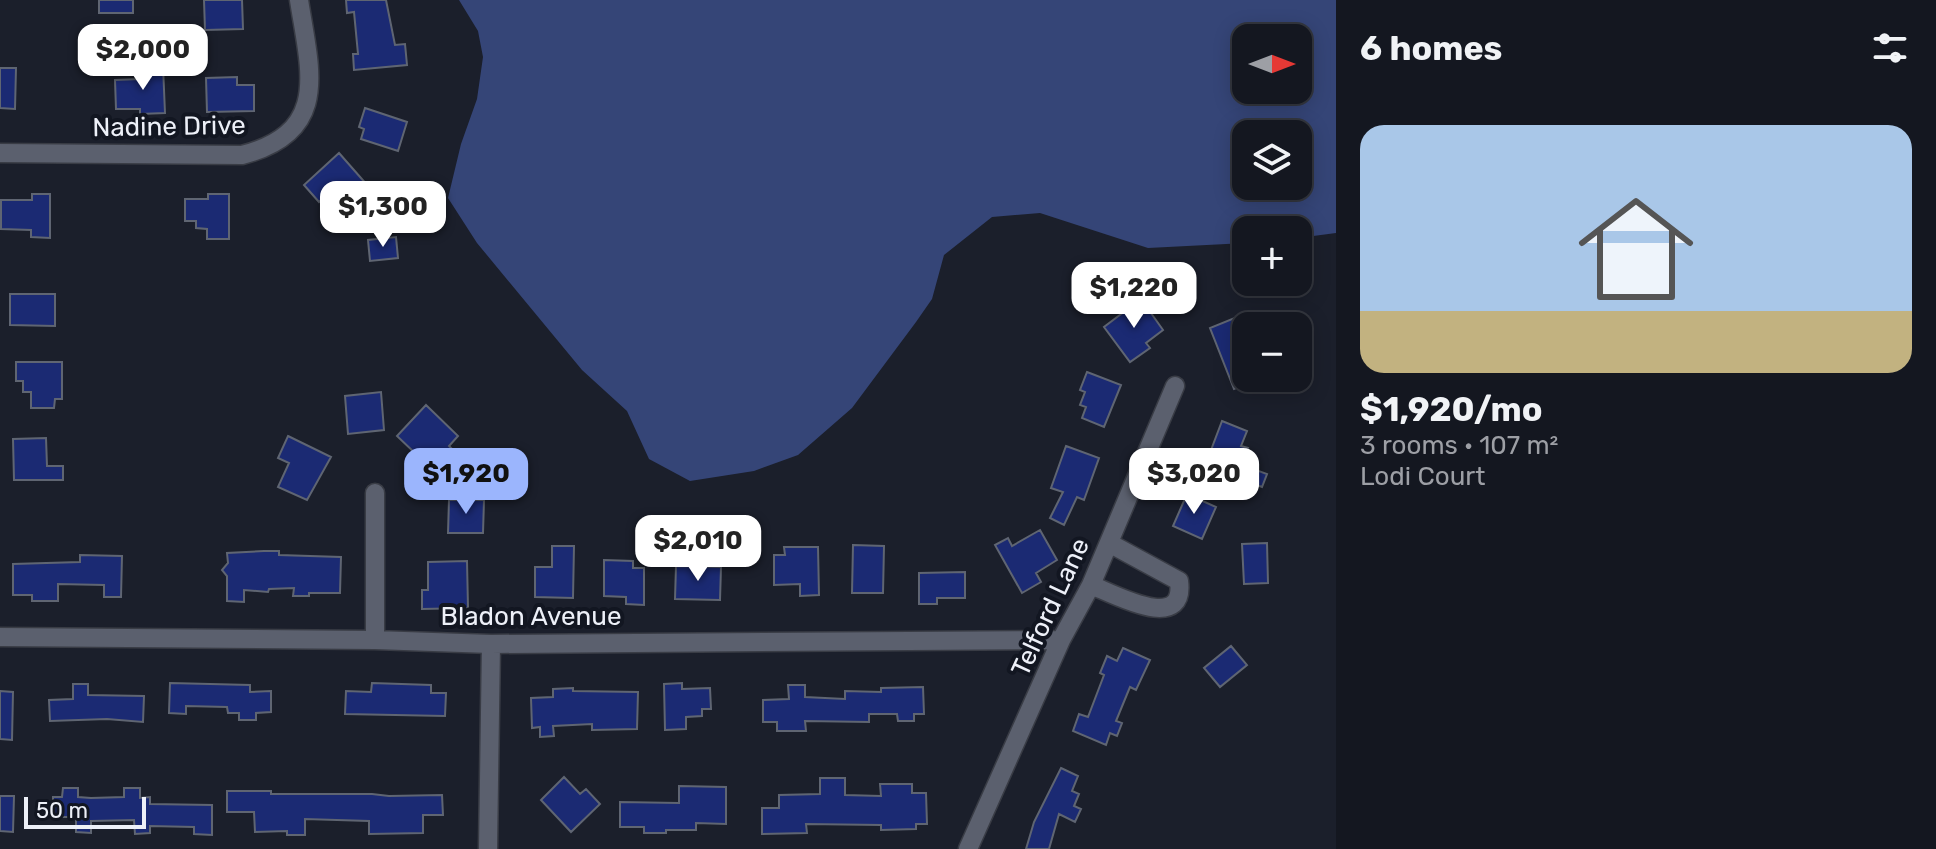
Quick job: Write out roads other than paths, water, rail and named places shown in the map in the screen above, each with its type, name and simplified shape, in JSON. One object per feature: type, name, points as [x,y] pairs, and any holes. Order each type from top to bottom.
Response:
[{"type":"street","name":"Nadine Drive","points":[[0,153],[242,155],[267,148],[290,134],[304,111],[311,76],[299,0]]},
{"type":"street","name":"Telford Lane","points":[[968,849],[1061,640],[1091,585],[1175,386]]},
{"type":"street","points":[[375,493],[375,640]]},
{"type":"street","points":[[1091,585],[1153,609],[1164,609],[1173,605],[1178,598],[1179,581],[1109,543]]},
{"type":"street","name":"Bladon Avenue","points":[[0,637],[491,644],[1061,640]]},
{"type":"street","points":[[488,849],[491,644]]}]
